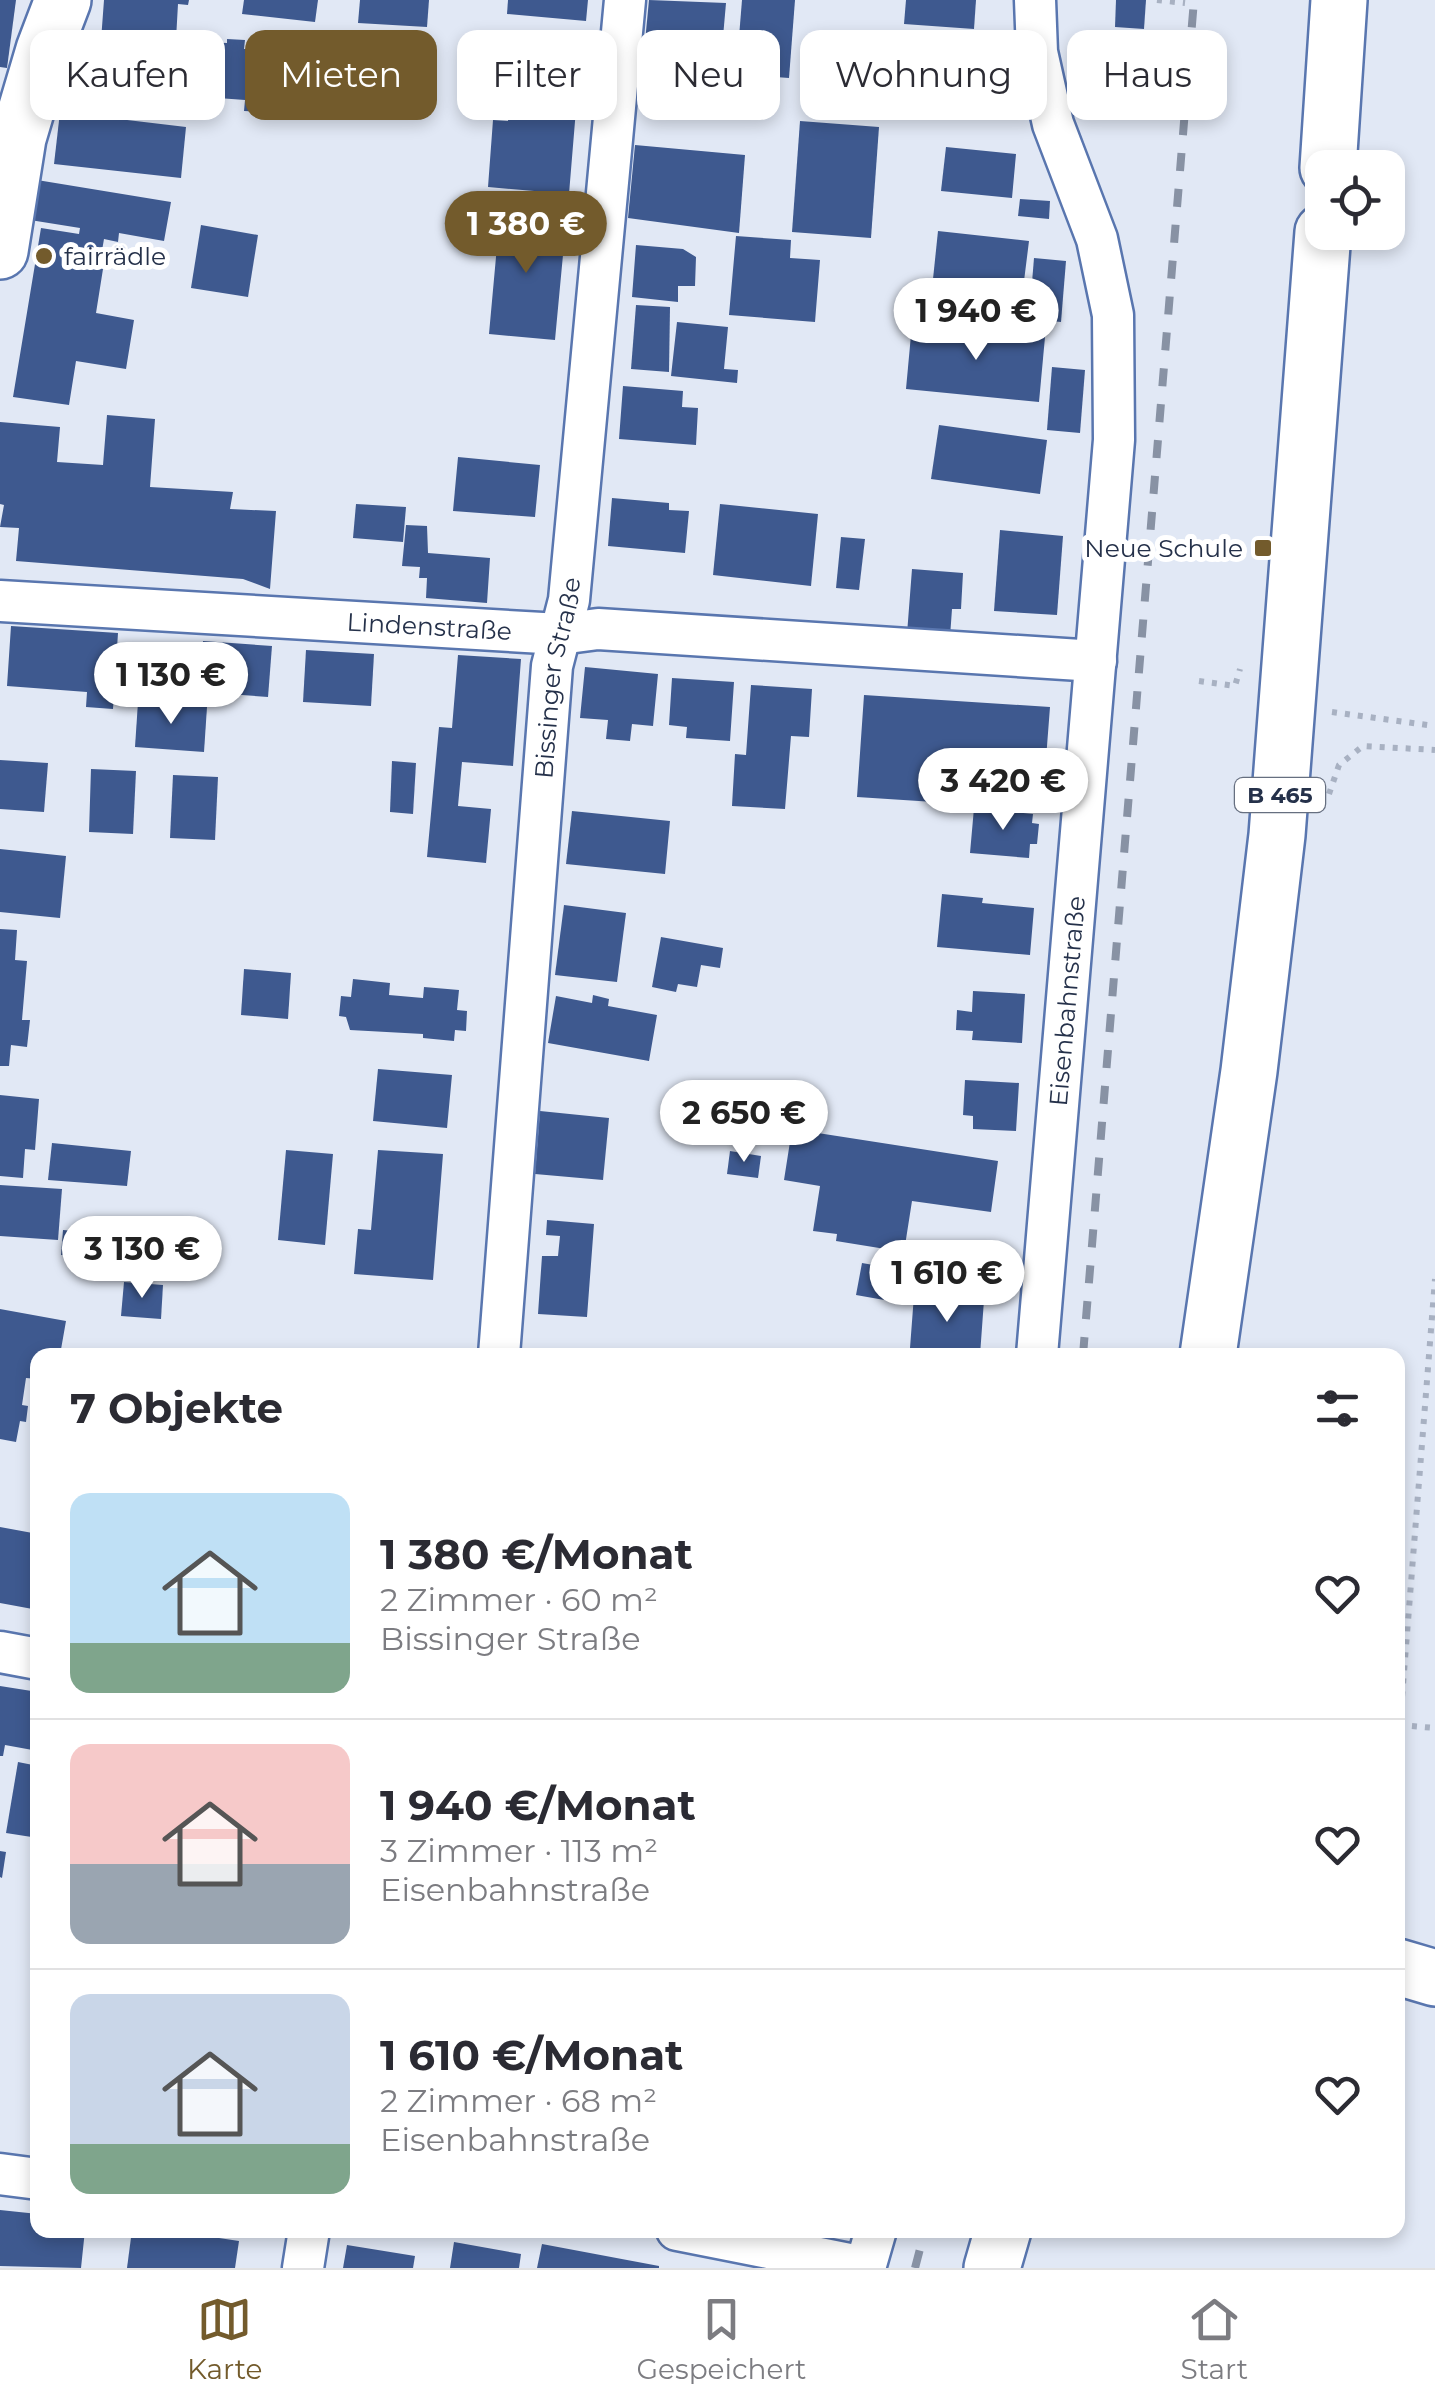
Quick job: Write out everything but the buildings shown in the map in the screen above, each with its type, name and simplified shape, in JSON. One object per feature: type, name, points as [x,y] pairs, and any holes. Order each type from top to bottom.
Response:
[{"type":"main road","points":[[0,250],[18,138],[44,50],[64,0]]},
{"type":"main road","points":[[1329,150],[1340,0]]},
{"type":"main road","name":"B 465","points":[[1209,1348],[1249,1071],[1277,834],[1322,250]]},
{"type":"main road","points":[[1405,1969],[1435,1978]]},
{"type":"main road","points":[[992,2268],[1001,2238]]},
{"type":"street","name":"Bissinger Straße","points":[[500,1348],[552,666],[569,600],[624,0]]},
{"type":"street","name":"Eisenbahnstraße","points":[[1035,0],[1037,52],[1053,124],[1097,239],[1113,315],[1114,440],[1037,1348]]},
{"type":"street","name":"Lindenstraße","points":[[0,601],[560,634],[598,629],[1096,661]]},
{"type":"street","points":[[0,1652],[30,1658]]},
{"type":"street","points":[[0,2174],[30,2178]]},
{"type":"street","points":[[303,2268],[309,2238]]},
{"type":"street","points":[[717,2238],[865,2268],[874,2238]]},
{"type":"path","points":[[1157,0],[1185,3]]},
{"type":"path","points":[[1199,682],[1235,686]]},
{"type":"path","points":[[1328,712],[1435,726]]},
{"type":"path","points":[[1328,798],[1338,765],[1362,746],[1435,750]]},
{"type":"path","points":[[1405,1661],[1435,1279]]},
{"type":"path","points":[[1405,1725],[1435,1728]]},
{"type":"railway","points":[[1084,1348],[1194,0]]},
{"type":"railway","points":[[915,2268],[923,2238]]},
{"type":"place","name":"fairrädle","points":[[44,256]]},
{"type":"place","name":"Neue Schule","points":[[1263,548]]}]
